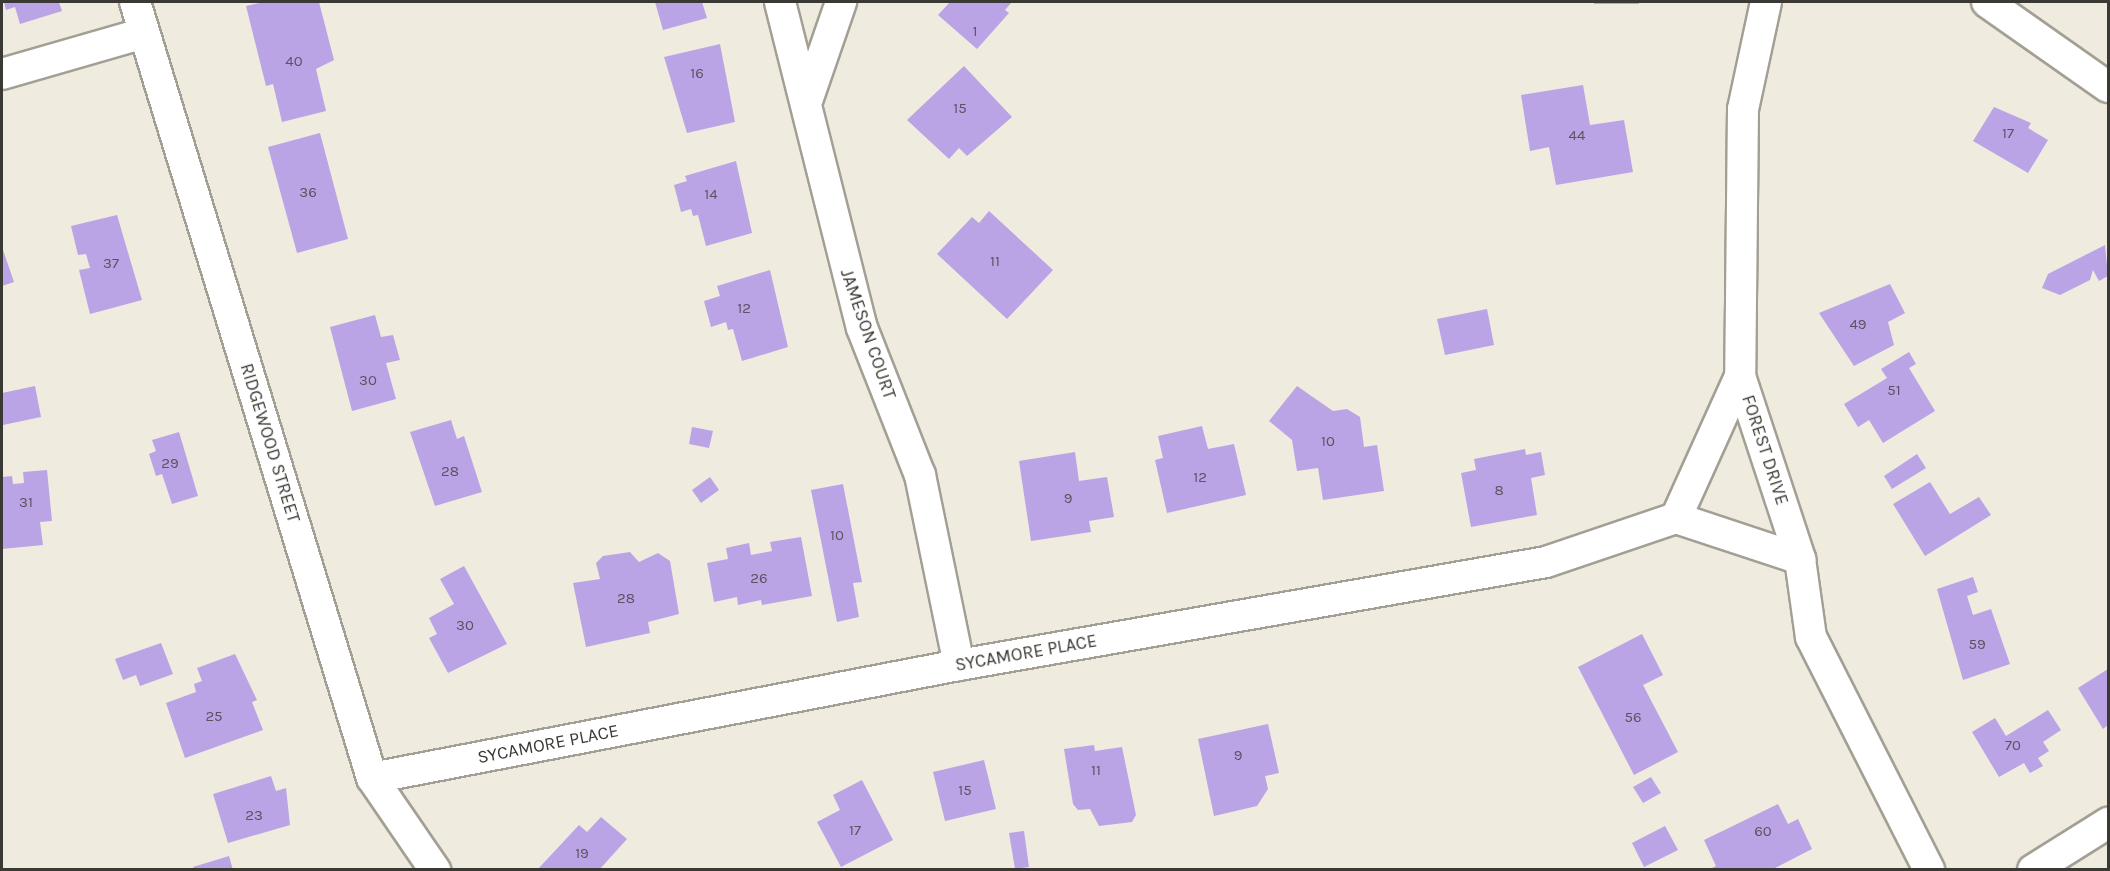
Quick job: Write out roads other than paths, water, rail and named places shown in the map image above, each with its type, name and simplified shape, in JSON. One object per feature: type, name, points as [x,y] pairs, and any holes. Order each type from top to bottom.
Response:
[{"type":"street","name":"RIDGEWOOD STREET","points":[[135,2],[372,778],[435,870]]},
{"type":"street","name":"JAMESON COURT","points":[[780,2],[808,98],[835,234],[862,328],[920,475],[959,665]]},
{"type":"street","points":[[808,98],[841,2]]},
{"type":"street","name":"FOREST DRIVE","points":[[1766,2],[1743,109],[1740,376],[1800,559],[1811,637],[1929,870]]},
{"type":"street","points":[[1987,2],[2109,87]]},
{"type":"street","points":[[2,74],[144,33]]},
{"type":"street","points":[[1740,376],[1676,518],[1800,559]]},
{"type":"street","name":"SYCAMORE PLACE","points":[[372,778],[959,665],[1546,562],[1676,518]]},
{"type":"street","points":[[2033,870],[2109,823]]}]
